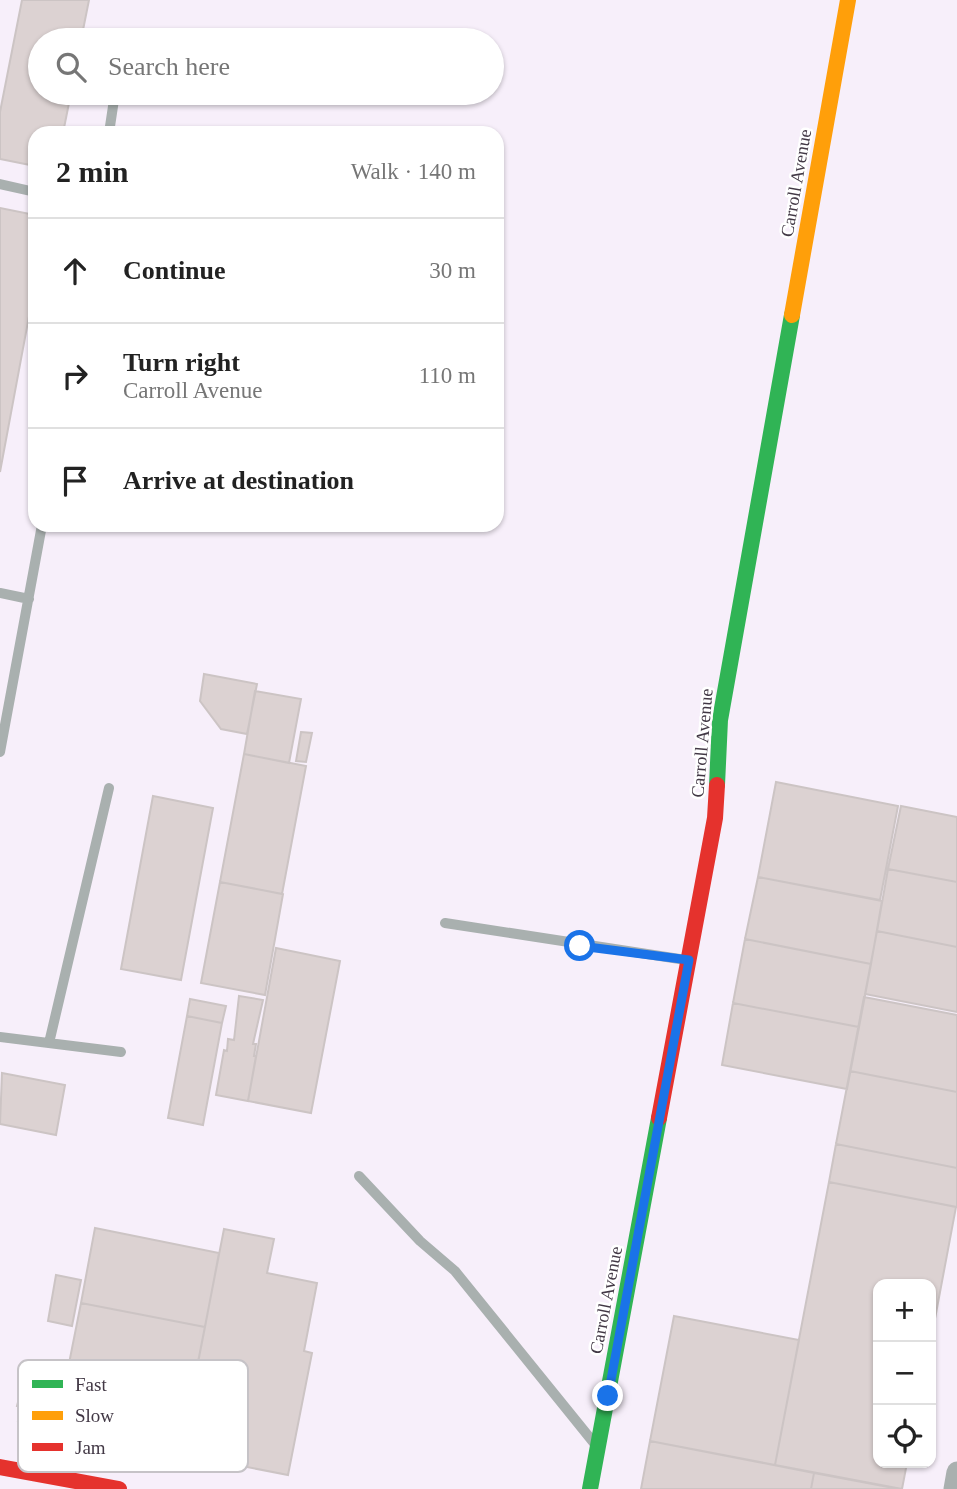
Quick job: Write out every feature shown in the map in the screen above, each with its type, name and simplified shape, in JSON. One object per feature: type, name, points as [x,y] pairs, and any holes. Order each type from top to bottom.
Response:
[{"type":"street","name":"Carroll Avenue","points":[[590,1489],[716,818],[720,720],[848,0]]},
{"type":"street","points":[[0,1466],[18,1469]]},
{"type":"street","points":[[31,1472],[119,1489]]},
{"type":"street","points":[[954,1489],[957,1472]]},
{"type":"lane","points":[[110,126],[113,105]]},
{"type":"lane","points":[[0,184],[28,190]]},
{"type":"lane","points":[[0,752],[41,532]]},
{"type":"lane","points":[[0,593],[29,599]]},
{"type":"lane","points":[[49,1043],[110,788]]},
{"type":"lane","points":[[445,923],[689,960]]},
{"type":"lane","points":[[0,1037],[121,1052]]},
{"type":"lane","points":[[359,1176],[419,1241],[455,1271],[598,1448]]},
{"type":"building","points":[[22,0],[89,0],[83,28],[28,28],[28,105],[69,105],[64,126],[28,126],[28,165],[0,159],[0,112]]},
{"type":"building","points":[[0,208],[28,214],[28,322],[0,472]]},
{"type":"building","points":[[204,674],[257,684],[247,734],[221,729],[200,701]]},
{"type":"building","points":[[255,691],[301,699],[289,763],[244,754]]},
{"type":"building","points":[[301,732],[312,733],[306,762],[296,761]]},
{"type":"building","points":[[244,754],[306,766],[282,894],[220,882]]},
{"type":"building","points":[[776,782],[898,806],[880,900],[758,877]]},
{"type":"building","points":[[153,796],[213,808],[181,980],[121,969]]},
{"type":"building","points":[[901,806],[957,817],[957,882],[888,869]]},
{"type":"building","points":[[888,869],[957,882],[957,947],[877,931]]},
{"type":"building","points":[[758,877],[882,901],[871,964],[745,939]]},
{"type":"building","points":[[220,882],[283,894],[265,995],[201,983]]},
{"type":"building","points":[[877,931],[957,947],[957,1012],[865,994]]},
{"type":"building","points":[[745,939],[871,964],[859,1027],[733,1003]]},
{"type":"building","points":[[276,948],[340,961],[311,1113],[248,1101]]},
{"type":"building","points":[[239,996],[263,1000],[253,1044],[256,1044],[256,1056],[248,1101],[216,1095],[224,1050],[227,1051],[228,1039],[234,1040]]},
{"type":"building","points":[[864,997],[957,1015],[957,1092],[850,1071]]},
{"type":"building","points":[[190,999],[226,1006],[222,1023],[187,1016]]},
{"type":"building","points":[[733,1003],[859,1027],[847,1089],[722,1065]]},
{"type":"building","points":[[187,1016],[222,1023],[203,1125],[168,1118]]},
{"type":"building","points":[[850,1071],[957,1092],[957,1168],[836,1144]]},
{"type":"building","points":[[2,1073],[65,1085],[56,1135],[0,1124]]},
{"type":"building","points":[[836,1144],[957,1168],[957,1207],[829,1182]]},
{"type":"building","points":[[829,1182],[956,1207],[936,1313],[936,1279],[873,1279],[873,1468],[906,1468],[902,1489],[775,1465]]},
{"type":"building","points":[[95,1228],[219,1253],[205,1327],[81,1303]]},
{"type":"building","points":[[224,1229],[274,1239],[267,1273],[317,1283],[304,1351],[312,1353],[288,1475],[248,1467],[248,1360],[198,1360]]},
{"type":"building","points":[[56,1275],[81,1280],[72,1326],[48,1321]]},
{"type":"building","points":[[81,1303],[205,1327],[199,1360],[70,1360]]},
{"type":"building","points":[[674,1316],[799,1340],[775,1465],[650,1441]]},
{"type":"building","points":[[650,1441],[814,1473],[811,1489],[641,1489]]},
{"type":"building","points":[[814,1473],[899,1489],[811,1489]]},
{"type":"traffic: fast","points":[[717,785],[720,720],[792,315]]},
{"type":"traffic: fast","points":[[590,1489],[659,1118]]},
{"type":"traffic: slow","points":[[792,315],[848,0]]},
{"type":"traffic: jam","points":[[659,1118],[715,818],[717,785]]},
{"type":"traffic: jam","points":[[0,1467],[18,1470]]},
{"type":"traffic: jam","points":[[27,1472],[119,1489]]},
{"type":"route","points":[[580,946],[689,960],[608,1396]]}]
